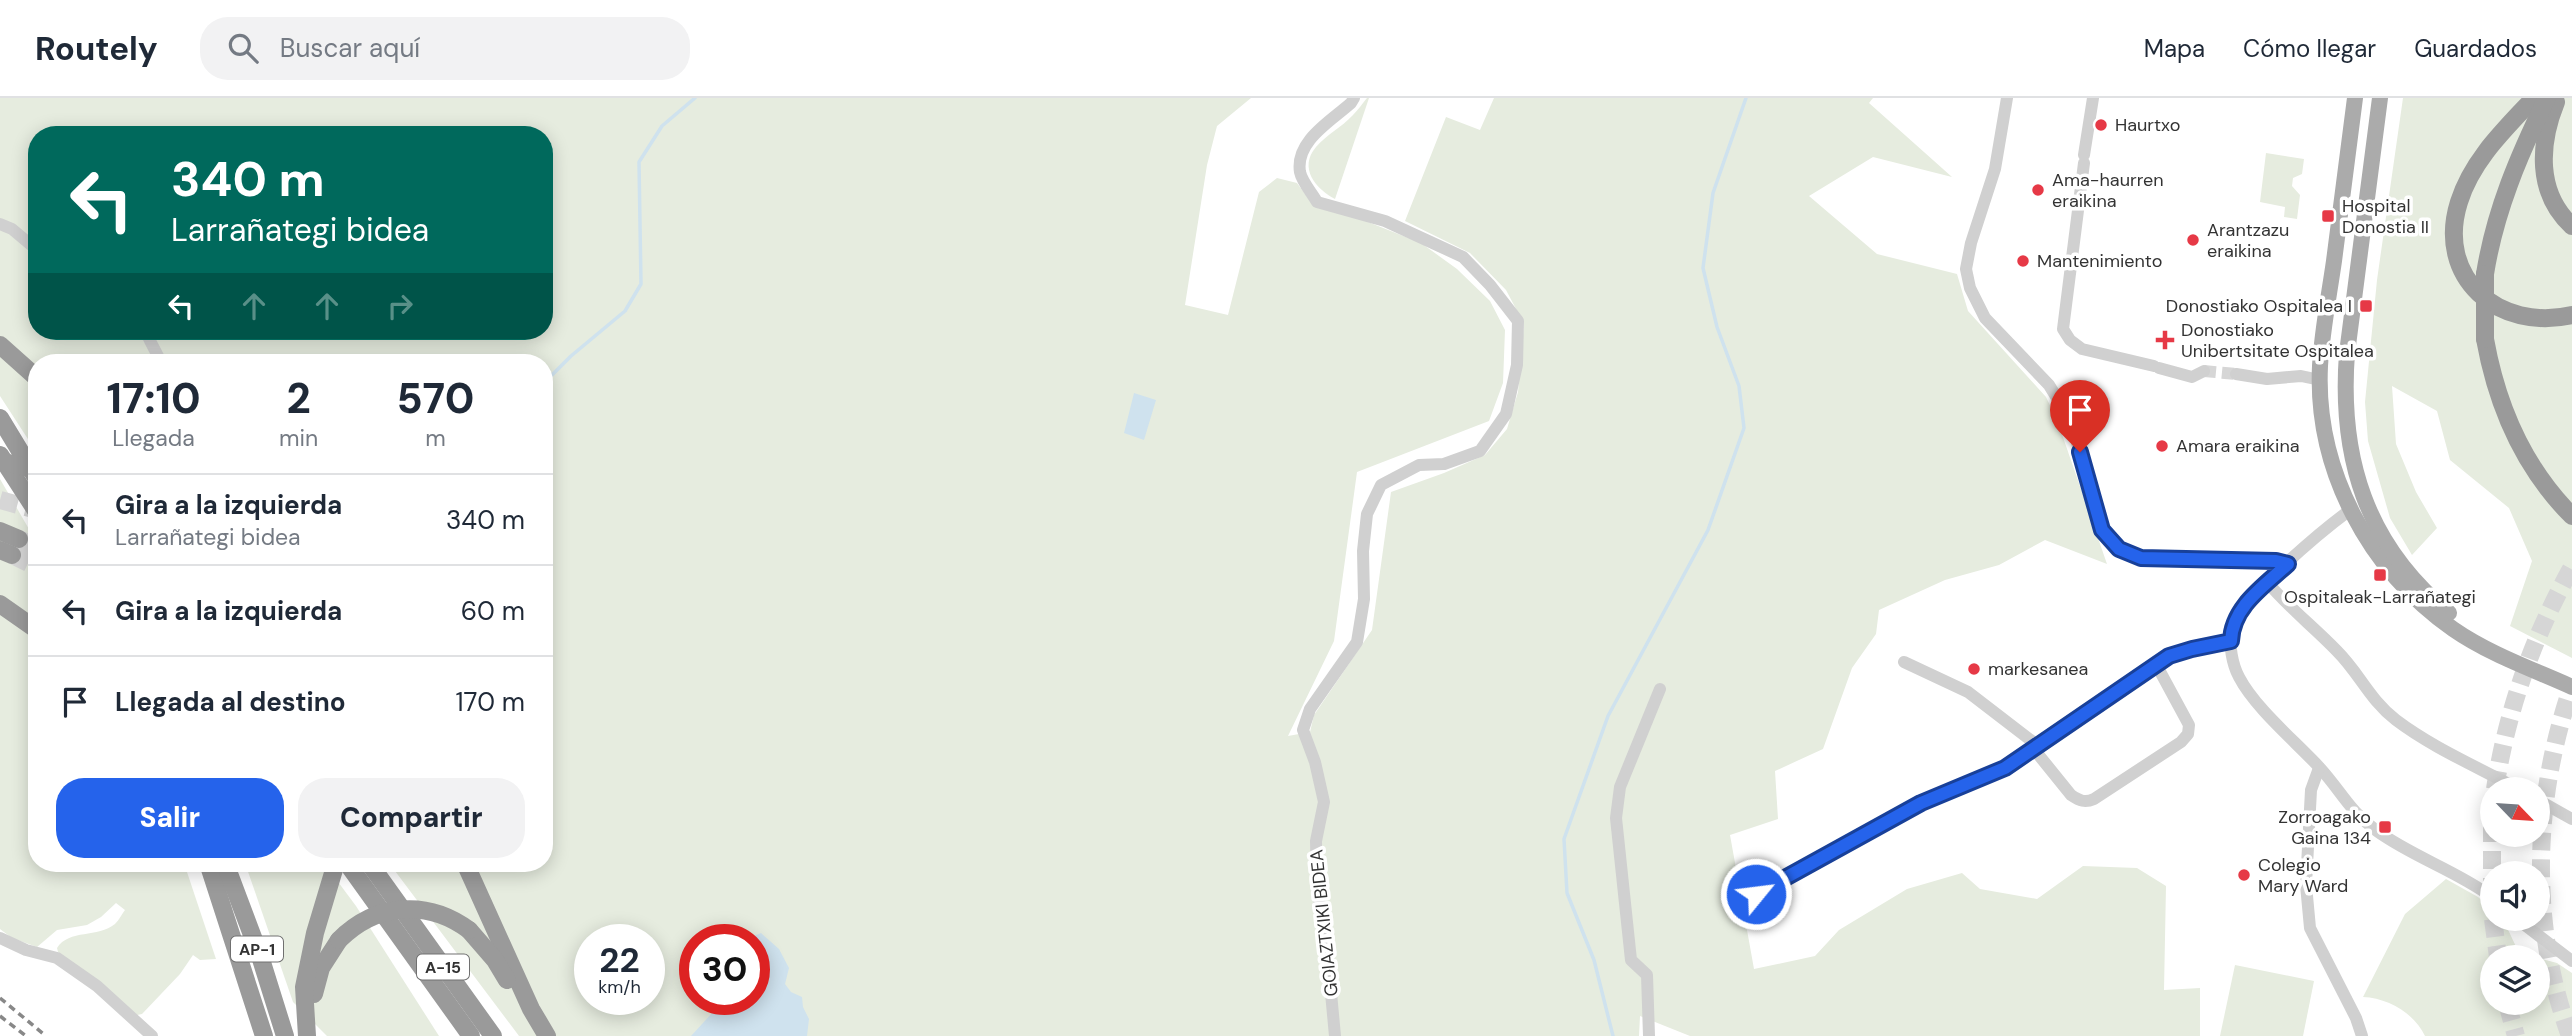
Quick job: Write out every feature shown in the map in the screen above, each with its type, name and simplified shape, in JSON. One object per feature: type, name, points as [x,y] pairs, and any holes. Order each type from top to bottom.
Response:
[{"type":"highway","points":[[2534,98],[2487,149],[2466,183],[2455,220],[2457,254],[2477,293],[2497,308],[2510,314],[2536,319],[2572,315]]},
{"type":"highway","points":[[2554,99],[2500,206],[2485,274],[2485,339],[2497,394],[2509,423],[2536,474],[2567,511]]},
{"type":"highway","points":[[2554,99],[2546,131],[2544,172],[2557,209],[2572,226]]},
{"type":"highway","points":[[0,345],[28,370]]},
{"type":"highway","points":[[0,418],[28,464]]},
{"type":"highway","points":[[0,455],[28,498]]},
{"type":"highway","points":[[0,461],[28,468]]},
{"type":"highway","points":[[0,531],[10,548]]},
{"type":"highway","points":[[0,604],[28,624]]},
{"type":"highway","points":[[203,872],[230,928]]},
{"type":"highway","name":"AP-1","points":[[211,872],[264,1036]]},
{"type":"highway","name":"AP-1","points":[[228,872],[260,956],[285,1036]]},
{"type":"highway","points":[[307,1036],[304,987],[315,933],[334,872]]},
{"type":"highway","name":"A-15","points":[[353,872],[471,1036]]},
{"type":"highway","name":"A-15","points":[[375,872],[478,1016]]},
{"type":"highway","points":[[469,872],[531,1009],[547,1036]]},
{"type":"highway","points":[[314,1036],[313,1001],[317,979],[326,958],[339,940],[366,919],[401,909],[437,913],[469,930],[495,960],[518,998],[531,1009]]},
{"type":"highway","points":[[478,1016],[493,1036]]},
{"type":"highway","points":[[478,1016],[503,1036]]},
{"type":"main road","points":[[2355,98],[2320,363],[2322,412],[2329,453],[2350,510],[2395,579],[2431,613],[2482,647],[2572,687]]},
{"type":"main road","points":[[2380,98],[2347,353],[2347,398],[2358,482],[2367,509],[2393,555]]},
{"type":"main road","points":[[2320,380],[2340,390],[2347,398]]},
{"type":"main road","points":[[2329,453],[2344,477],[2348,478],[2352,474],[2354,463]]},
{"type":"main road","points":[[2350,510],[2358,482]]},
{"type":"main road","points":[[2350,510],[2360,514],[2430,597],[2460,622],[2488,638],[2572,676]]},
{"type":"street","name":"GOIAZTXIKI BIDEA","points":[[1335,1036],[1326,939],[1317,889],[1316,841],[1324,802],[1315,762],[1303,730],[1310,709],[1357,642],[1364,599],[1363,551],[1367,514],[1381,485],[1419,465],[1444,464],[1480,451],[1506,414],[1517,365],[1518,321],[1490,285],[1463,257],[1385,221],[1317,202],[1302,178],[1301,164],[1307,142],[1354,98]]},
{"type":"street","points":[[2007,98],[1995,169],[1971,243],[1966,269],[1969,288],[1985,318],[2049,385],[2060,403],[2074,432],[2102,530],[2119,549],[2141,558],[2276,561],[2288,564]]},
{"type":"street","points":[[2093,98],[2063,328],[2070,340],[2082,349],[2198,374]]},
{"type":"street","points":[[0,224],[12,229],[28,242]]},
{"type":"street","points":[[2236,374],[2267,379],[2290,376],[2320,380]]},
{"type":"street","points":[[2350,510],[2288,564],[2240,611],[2231,630],[2235,670],[2245,688],[2319,768],[2352,810],[2377,832],[2480,890]]},
{"type":"street","points":[[2268,583],[2288,606],[2339,652],[2382,709],[2414,732],[2496,777]]},
{"type":"street","points":[[1756,894],[1921,803],[2005,768],[2169,656],[2231,641]]},
{"type":"street","points":[[1904,662],[1954,683],[1968,692],[2035,747],[2071,795],[2086,802],[2182,742],[2188,734],[2189,725],[2156,664]]},
{"type":"street","points":[[1649,1036],[1647,975],[1631,960],[1616,818],[1620,787],[1660,689]]},
{"type":"street","points":[[2319,768],[2311,790],[2306,885],[2310,928],[2356,1018],[2362,1036]]},
{"type":"street","points":[[2550,807],[2572,819]]},
{"type":"street","points":[[2533,931],[2572,961]]},
{"type":"street","points":[[0,937],[26,950],[57,958],[97,986],[152,1036]]},
{"type":"shaded area","points":[[0,98],[1251,98],[1217,126],[1207,165],[1185,305],[1228,315],[1259,192],[1277,178],[1297,183],[1313,205],[1363,220],[1421,243],[1457,269],[1490,301],[1505,330],[1503,383],[1489,421],[1357,472],[1334,641],[1288,736],[1310,732],[1314,715],[1372,630],[1391,492],[1485,455],[1507,429],[1518,392],[1524,324],[1506,290],[1470,253],[1405,221],[1446,117],[1480,130],[1494,98],[1873,98],[1869,103],[1952,177],[1873,157],[1809,196],[1877,254],[1957,274],[1968,311],[2046,397],[2057,420],[2107,564],[2045,540],[1999,565],[1945,580],[1879,610],[1876,634],[1852,668],[1823,749],[1775,771],[1778,819],[1730,835],[1754,969],[1815,956],[1839,930],[1907,889],[1962,873],[1980,889],[2037,899],[2083,866],[2137,868],[2166,886],[2164,990],[2200,988],[2200,1036],[1690,1036],[1640,1016],[1639,1036],[519,1036],[396,872],[553,872],[553,354],[161,354],[154,340],[553,340],[553,126],[28,126],[28,340],[143,340],[152,354],[28,354],[28,439],[0,396]]},
{"type":"shaded area","points":[[1367,98],[1335,199],[1321,190],[1312,177],[1309,170],[1311,155]]},
{"type":"shaded area","points":[[2403,98],[2572,98],[2572,658],[2510,626],[2532,561],[2509,508],[2450,460],[2437,411],[2392,386],[2396,444],[2416,492],[2437,528],[2412,555],[2390,518],[2368,441],[2365,402],[2377,280]]},
{"type":"shaded area","points":[[2266,153],[2304,159],[2302,174],[2293,178],[2292,186],[2300,195],[2297,219],[2284,217],[2285,207],[2260,202]]},
{"type":"shaded area","points":[[0,479],[28,527],[28,872],[187,872],[216,959],[200,960],[193,955],[180,974],[142,1014],[137,1015],[58,952],[57,948],[69,938],[100,931],[115,924],[125,910],[116,903],[87,925],[57,930],[37,947],[12,938],[0,929]]},
{"type":"shaded area","points":[[248,872],[331,872],[356,906],[439,1036],[327,1036],[293,1002]]},
{"type":"shaded area","points":[[2446,879],[2478,897],[2480,931],[2509,931],[2515,945],[2480,945],[2480,1015],[2550,1015],[2550,961],[2572,973],[2572,1036],[2425,1036],[2414,1020],[2399,1008],[2382,1000],[2363,997],[2405,914]]},
{"type":"shaded area","points":[[2235,965],[2314,981],[2303,1036],[2220,1036]]},
{"type":"water","points":[[1134,393],[1156,400],[1144,440],[1124,433]]},
{"type":"water","points":[[770,941],[779,949],[789,968],[785,984],[791,992],[802,997],[809,1019],[807,1036],[691,1036],[710,1015],[770,1015]]},
{"type":"waterway","points":[[553,374],[625,311],[641,284],[639,162],[662,126],[695,98]]},
{"type":"waterway","points":[[1613,1036],[1594,960],[1567,893],[1564,839],[1608,716],[1708,530],[1744,428],[1739,386],[1717,327],[1703,268],[1713,193],[1746,98]]},
{"type":"tunnel","points":[[2204,371],[2236,374]]},
{"type":"tunnel","points":[[0,500],[28,508]]},
{"type":"tunnel","points":[[19,539],[28,544]]},
{"type":"tunnel","points":[[12,555],[28,563]]},
{"type":"tunnel","points":[[2497,777],[2523,675],[2545,620],[2572,567]]},
{"type":"tunnel","points":[[2570,1036],[2548,950],[2542,906],[2541,861],[2549,773],[2572,686]]},
{"type":"tunnel","points":[[2492,847],[2492,861]]},
{"type":"tunnel","points":[[2495,931],[2496,945]]},
{"type":"tunnel","points":[[2510,1015],[2516,1036]]},
{"type":"railway","points":[[0,998],[46,1036]]},
{"type":"railway","points":[[0,1016],[26,1036]]},
{"type":"place","name":"Haurtxo","points":[[2101,125]]},
{"type":"place","name":"Ama-haurren eraikina","points":[[2038,190]]},
{"type":"place","name":"Hospital Donostia II","points":[[2328,216]]},
{"type":"place","name":"Arantzazu eraikina","points":[[2193,240]]},
{"type":"place","name":"Mantenimiento","points":[[2023,261]]},
{"type":"place","name":"Donostiako Ospitalea I","points":[[2366,306]]},
{"type":"place","name":"Donostiako Unibertsitate Ospitalea","points":[[2165,340]]},
{"type":"place","name":"Amara eraikina","points":[[2162,446]]},
{"type":"place","name":"Ospitaleak-Larrañategi","points":[[2380,575]]},
{"type":"place","name":"markesanea","points":[[1974,669]]},
{"type":"place","name":"Zorroagako Gaina 134","points":[[2385,827]]},
{"type":"place","name":"Colegio Mary Ward","points":[[2244,875]]},
{"type":"route","points":[[1756,894],[1921,803],[2005,768],[2169,656],[2231,641],[2231,630],[2240,611],[2288,564],[2276,561],[2151,559],[2129,555],[2109,541],[2102,530],[2080,452]]}]
